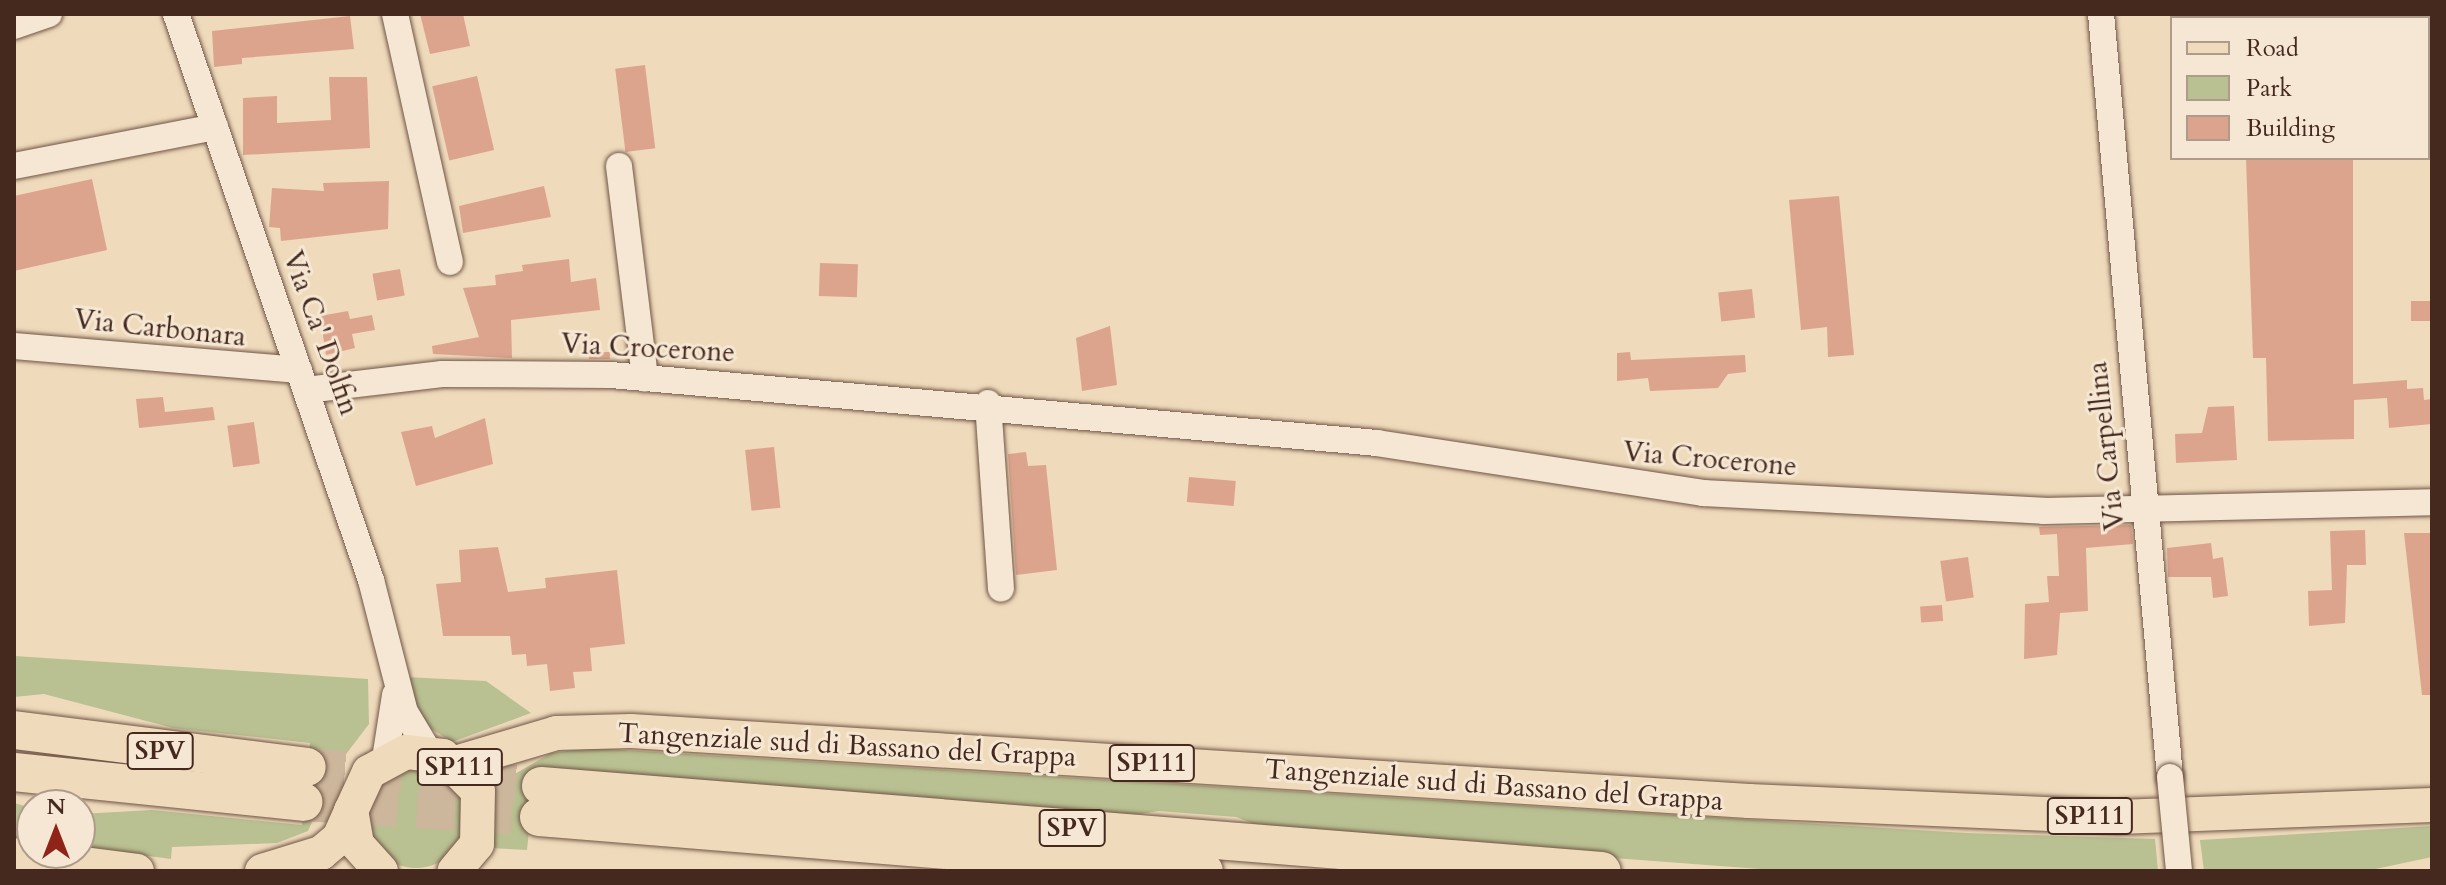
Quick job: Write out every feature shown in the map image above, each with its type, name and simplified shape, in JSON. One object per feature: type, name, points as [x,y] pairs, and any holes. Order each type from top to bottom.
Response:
[{"type":"highway","name":"SPV","points":[[14,730],[305,784],[14,772]]},
{"type":"highway","name":"SPV","points":[[1204,871],[540,802],[1602,871]]},
{"type":"main road","name":"Tangenziale sud di Bassano del Grappa","points":[[385,759],[442,757],[556,733],[646,732],[1749,801],[2119,817],[2432,805]]},
{"type":"main road","name":"Tangenziale sud di Bassano del Grappa","points":[[454,871],[477,844],[483,808],[504,763],[556,733]]},
{"type":"main road","name":"SP111","points":[[442,757],[483,808]]},
{"type":"main road","name":"SP111","points":[[262,871],[321,853],[339,838],[358,788],[385,759]]},
{"type":"main road","points":[[351,811],[357,844],[380,871]]},
{"type":"main road","points":[[14,855],[137,871]]},
{"type":"main road","points":[[348,871],[380,871]]},
{"type":"street","points":[[14,26],[49,14]]},
{"type":"street","name":"Via Ca' Dolfin","points":[[176,14],[371,580],[394,676],[396,729],[385,759]]},
{"type":"street","points":[[395,14],[450,262]]},
{"type":"street","name":"Via Carpellina","points":[[2101,14],[2179,871]]},
{"type":"street","points":[[14,166],[215,127]]},
{"type":"street","points":[[619,166],[645,378]]},
{"type":"street","name":"Via Carbonara","points":[[14,346],[302,380]]},
{"type":"street","name":"Via Crocerone","points":[[302,380],[442,374],[645,378],[988,403],[1430,449],[1703,493],[2044,511],[2145,506],[2432,502]]},
{"type":"street","points":[[988,403],[1001,589]]},
{"type":"street","name":"Via Ca' Dolfin","points":[[394,676],[442,757]]},
{"type":"green space","points":[[14,656],[368,679],[369,724],[337,766],[308,831],[277,843],[172,847],[171,859],[96,849],[96,813],[152,810],[302,825],[310,743],[173,728],[44,694],[14,697]]},
{"type":"green space","points":[[405,677],[486,681],[531,713],[452,742],[424,724]]},
{"type":"green space","points":[[591,748],[1966,833],[2155,839],[2158,871],[1788,871],[1278,833],[1236,817],[1159,811],[1111,819],[535,772],[527,850],[490,848],[508,778],[551,753]]},
{"type":"green space","points":[[416,766],[435,770],[452,781],[463,798],[467,817],[463,836],[452,853],[435,864],[416,868],[397,864],[380,853],[369,836],[365,817],[369,798],[380,781],[397,770]]},
{"type":"green space","points":[[14,803],[16,839],[14,839]]},
{"type":"green space","points":[[2432,826],[2432,857],[2366,871],[2204,871],[2200,840]]},
{"type":"building","points":[[420,14],[463,14],[470,46],[430,54]]},
{"type":"building","points":[[350,16],[354,49],[242,58],[242,64],[214,67],[212,31]]},
{"type":"building","points":[[645,65],[655,148],[625,152],[615,69]]},
{"type":"building","points":[[477,76],[494,150],[449,160],[432,86]]},
{"type":"building","points":[[329,77],[367,77],[370,148],[243,155],[243,98],[277,96],[277,123],[331,120]]},
{"type":"building","points":[[2246,160],[2353,160],[2353,384],[2407,380],[2407,389],[2423,388],[2424,400],[2432,399],[2432,424],[2389,428],[2387,398],[2354,400],[2354,439],[2268,441],[2266,358],[2253,358]]},
{"type":"building","points":[[92,179],[107,250],[14,271],[14,196]]},
{"type":"building","points":[[389,181],[388,229],[281,241],[280,228],[269,227],[272,188],[324,191],[323,183]]},
{"type":"building","points":[[544,186],[551,217],[463,233],[459,206]]},
{"type":"building","points":[[1839,196],[1854,355],[1828,357],[1827,327],[1801,330],[1789,200]]},
{"type":"building","points":[[569,259],[571,282],[596,278],[600,310],[511,320],[512,358],[433,354],[432,346],[479,337],[463,288],[496,285],[495,275],[523,271],[522,265]]},
{"type":"building","points":[[820,263],[858,264],[857,297],[819,296]]},
{"type":"building","points":[[400,269],[405,296],[377,300],[372,274]]},
{"type":"building","points":[[1752,289],[1755,318],[1721,321],[1718,293]]},
{"type":"building","points":[[2411,301],[2432,301],[2432,321],[2411,321]]},
{"type":"building","points":[[348,311],[350,319],[372,315],[375,330],[352,334],[355,348],[326,355],[320,316]]},
{"type":"building","points":[[1110,326],[1117,385],[1082,391],[1076,338]]},
{"type":"building","points":[[589,352],[610,352],[610,359],[589,359]]},
{"type":"building","points":[[1630,352],[1631,360],[1745,355],[1746,372],[1728,374],[1718,388],[1650,391],[1648,378],[1617,381],[1617,353]]},
{"type":"building","points":[[163,397],[165,412],[213,407],[215,420],[139,428],[136,399]]},
{"type":"building","points":[[2234,406],[2237,460],[2176,463],[2175,434],[2202,433],[2208,407]]},
{"type":"building","points":[[485,418],[493,464],[416,486],[401,432],[432,426],[435,438]]},
{"type":"building","points":[[254,422],[260,464],[233,467],[227,426]]},
{"type":"building","points":[[774,447],[780,508],[752,511],[745,450]]},
{"type":"building","points":[[1026,452],[1028,466],[1046,465],[1057,570],[1016,575],[1008,454]]},
{"type":"building","points":[[1189,477],[1236,481],[1234,506],[1187,502]]},
{"type":"building","points":[[2131,525],[2133,544],[2086,548],[2088,611],[2060,613],[2057,655],[2024,659],[2025,604],[2049,602],[2047,576],[2059,576],[2057,534],[2040,535],[2039,527]]},
{"type":"building","points":[[2365,530],[2366,565],[2347,565],[2345,623],[2309,626],[2308,591],[2332,590],[2330,531]]},
{"type":"building","points":[[2404,533],[2432,533],[2432,695],[2422,695]]},
{"type":"building","points":[[2211,543],[2213,559],[2223,557],[2228,596],[2213,598],[2211,577],[2168,577],[2167,548]]},
{"type":"building","points":[[498,547],[508,592],[546,588],[545,578],[617,570],[625,644],[590,648],[592,671],[573,672],[575,688],[550,691],[547,664],[527,666],[526,654],[512,655],[510,636],[443,636],[436,584],[461,582],[459,550]]},
{"type":"building","points":[[1968,557],[1974,598],[1946,601],[1940,561]]},
{"type":"building","points":[[1942,605],[1943,621],[1921,622],[1920,607]]},
{"type":"tunnel","points":[[307,767],[541,786]]},
{"type":"tunnel","points":[[303,802],[539,817]]}]
